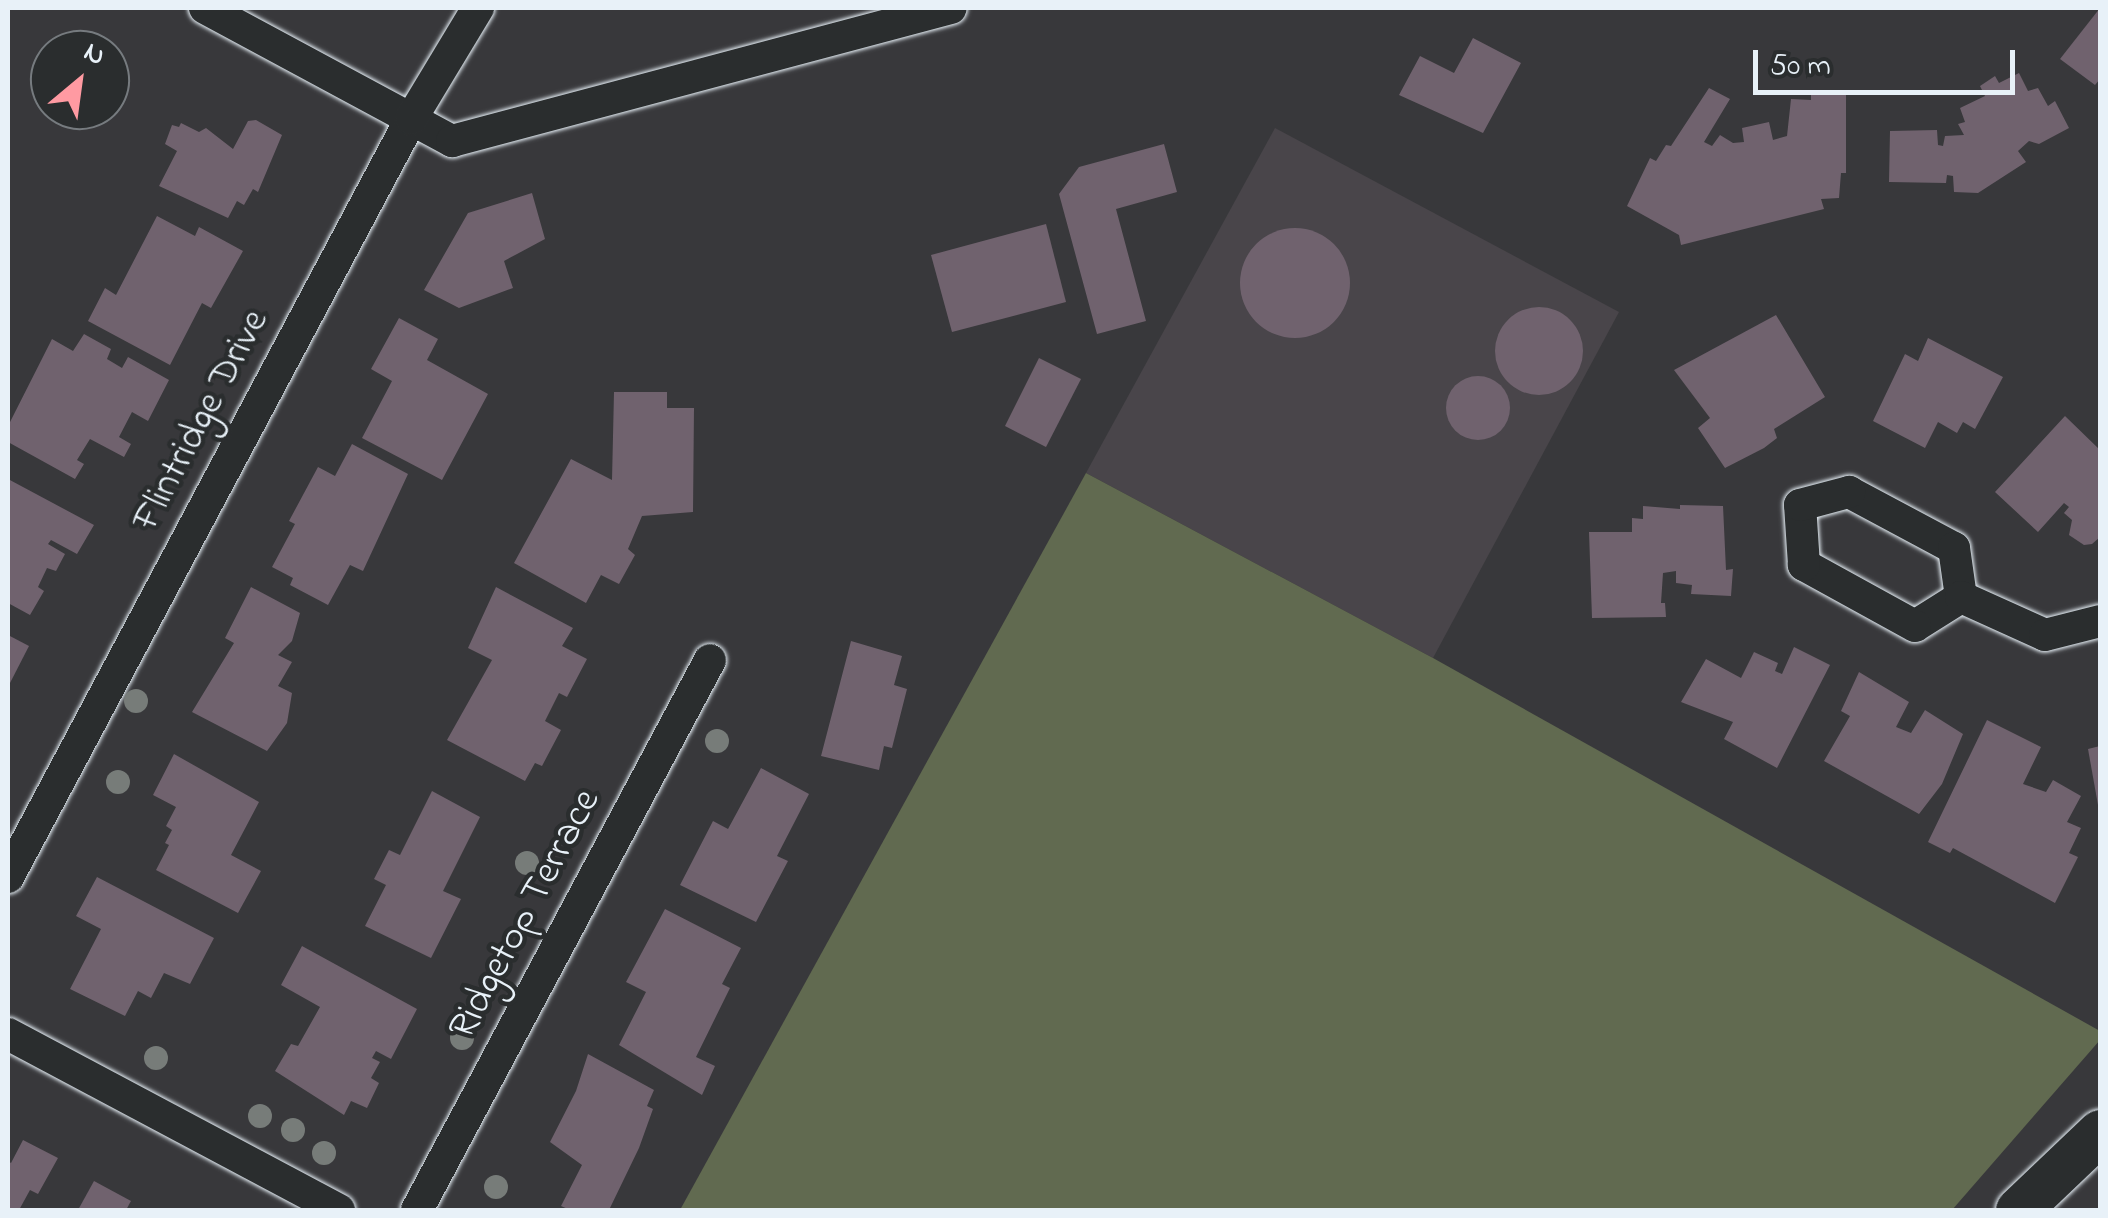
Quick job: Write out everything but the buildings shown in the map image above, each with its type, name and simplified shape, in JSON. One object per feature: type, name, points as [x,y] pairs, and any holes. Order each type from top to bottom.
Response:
[{"type":"main road","points":[[2018,1210],[2100,1132]]},
{"type":"street","points":[[205,8],[452,140],[951,8]]},
{"type":"street","name":"Flintridge Drive","points":[[8,877],[411,119],[478,8]]},
{"type":"street","points":[[1849,492],[1954,548],[1960,597],[1914,626],[1804,565],[1800,505],[1849,492]]},
{"type":"street","points":[[1960,597],[2045,635],[2100,620]]},
{"type":"street","name":"Ridgetop Terrace","points":[[416,1210],[710,660]]},
{"type":"street","points":[[8,1034],[338,1210]]},
{"type":"shaded area","points":[[1275,128],[1619,312],[1433,658],[1086,473]]},
{"type":"green space","points":[[1086,473],[1433,658],[2100,1031],[2100,1040],[1952,1210],[680,1210]]}]
